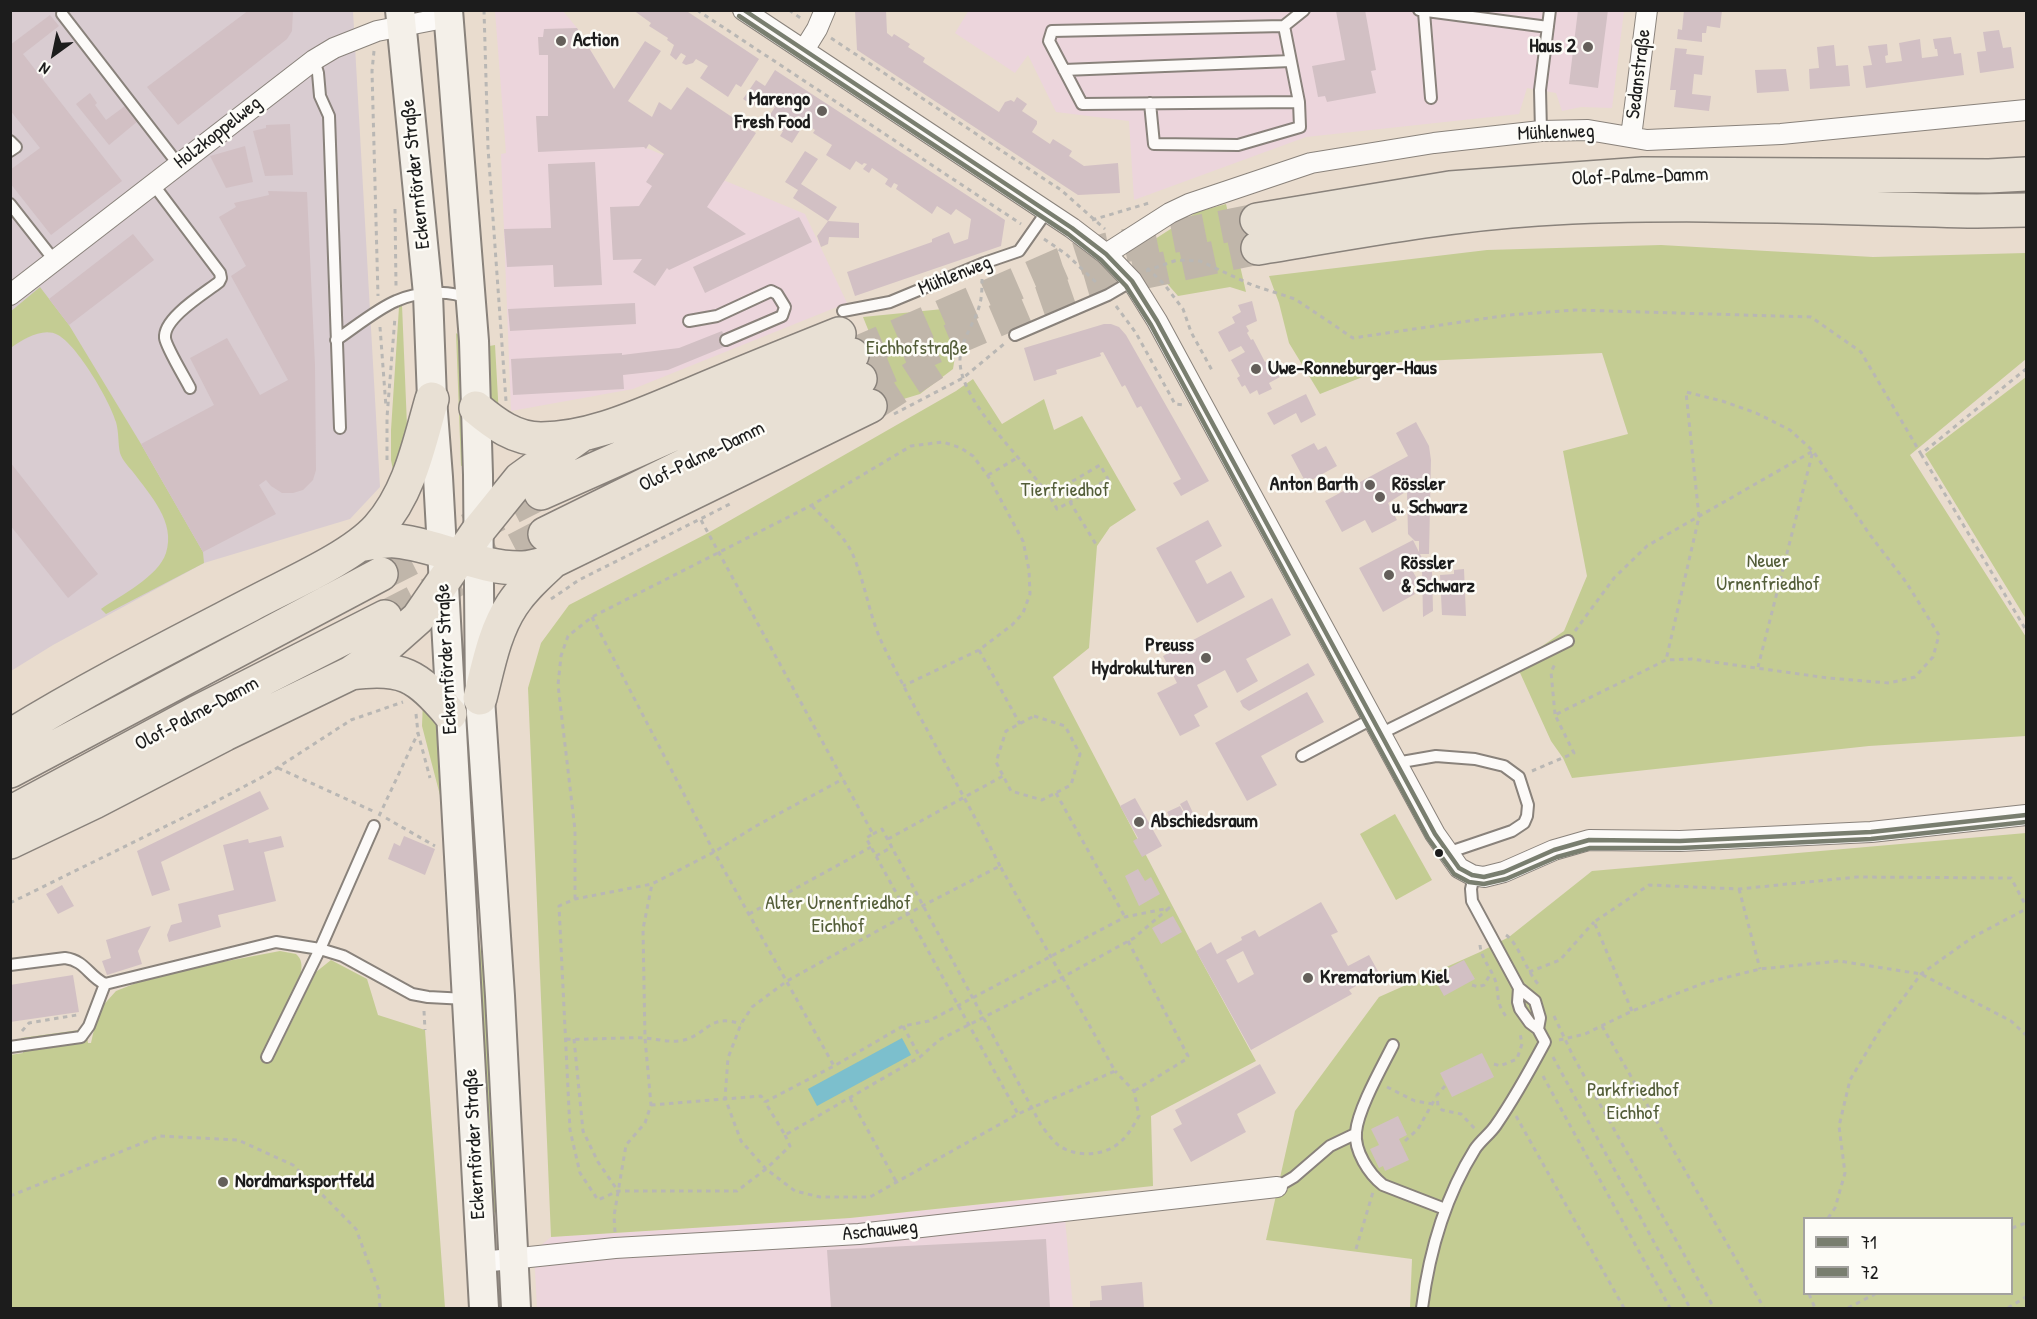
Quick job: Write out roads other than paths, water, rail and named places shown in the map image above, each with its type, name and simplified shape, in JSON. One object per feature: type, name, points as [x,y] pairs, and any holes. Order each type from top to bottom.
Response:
[{"type":"highway","name":"Olof-Palme-Damm","points":[[2026,174],[1989,176],[1643,174],[1450,188],[1257,234],[1536,209],[1646,204],[2026,210]]},
{"type":"highway","name":"Olof-Palme-Damm","points":[[541,493],[853,357]]},
{"type":"highway","name":"Olof-Palme-Damm","points":[[549,548],[853,357]]},
{"type":"highway","points":[[476,408],[507,431],[525,437],[540,439],[580,435],[646,412],[853,357]]},
{"type":"highway","points":[[10,735],[68,701],[313,572],[359,545],[382,522],[405,488],[432,399]]},
{"type":"highway","points":[[10,842],[351,673],[390,644],[412,623],[460,556],[520,479],[580,435]]},
{"type":"highway","points":[[359,545],[396,541],[523,568],[549,548]]},
{"type":"highway","points":[[480,698],[492,652],[506,614],[549,548]]},
{"type":"highway","name":"Olof-Palme-Damm","points":[[10,771],[381,574]]},
{"type":"highway","name":"Olof-Palme-Damm","points":[[10,813],[196,713],[385,617]]},
{"type":"highway","points":[[351,673],[386,670],[399,673],[415,689],[431,693],[450,714]]},
{"type":"main road","name":"Eckernförder Straße","points":[[449,14],[471,301],[476,408],[460,556],[450,714],[484,1308]]},
{"type":"main road","name":"Eckernförder Straße","points":[[393,23],[428,294],[432,399],[460,556],[480,698],[500,996],[516,1308]]},
{"type":"street","points":[[743,10],[1047,211],[1119,252],[1132,281],[1157,321],[1396,763],[1447,854],[1459,868],[1474,876],[1494,875],[1554,850],[1589,840],[1680,841],[1871,832],[2026,815]]},
{"type":"street","points":[[804,50],[825,10]]},
{"type":"street","name":"Sedanstraße","points":[[1631,137],[1647,10]]},
{"type":"street","name":"Holzkoppelweg","points":[[10,295],[314,60],[334,48],[393,23],[449,14]]},
{"type":"street","name":"Mühlenweg","points":[[1119,252],[1170,213],[1189,204],[1311,163],[1434,143],[1541,131],[1588,130],[1661,140],[1781,134],[2026,110]]},
{"type":"street","name":"Aschauweg","points":[[482,1262],[615,1248],[858,1234],[1277,1187]]},
{"type":"lane","points":[[1299,102],[1082,104],[1049,41],[1052,31],[1284,26],[1304,10]]},
{"type":"lane","points":[[1541,131],[1540,90],[1550,10]]},
{"type":"lane","points":[[1431,98],[1422,11],[1548,27]]},
{"type":"lane","points":[[62,14],[178,164]]},
{"type":"lane","points":[[1150,103],[1154,144],[1238,145],[1300,127],[1299,102],[1284,26]]},
{"type":"lane","points":[[314,60],[318,73],[320,96],[329,116],[340,428]]},
{"type":"lane","points":[[1064,70],[1291,61]]},
{"type":"lane","points":[[10,141],[16,147],[10,151]]},
{"type":"lane","points":[[153,184],[220,273],[221,278],[219,282],[179,312],[167,328],[165,339],[190,388]]},
{"type":"lane","points":[[10,204],[54,260]]},
{"type":"lane","name":"Mühlenweg","points":[[853,357],[890,302],[1019,251],[1047,211]]},
{"type":"lane","points":[[1015,335],[1108,296],[1132,281]]},
{"type":"lane","points":[[690,321],[717,316],[771,291],[777,294],[786,307],[782,316],[726,340]]},
{"type":"lane","points":[[336,340],[396,300],[446,292],[460,295],[471,301]]},
{"type":"lane","points":[[1302,756],[1376,726],[1568,641]]},
{"type":"lane","points":[[1396,763],[1436,756],[1475,759],[1504,766],[1519,777],[1528,805],[1524,823],[1512,831],[1447,854]]},
{"type":"lane","points":[[267,1057],[320,949],[375,825]]},
{"type":"lane","points":[[1474,876],[1471,897],[1485,929],[1519,988],[1529,995],[1539,1008],[1538,1029]]},
{"type":"lane","points":[[10,965],[71,959],[84,965],[94,978],[105,984],[276,942],[320,949],[343,956],[402,990],[423,997],[466,999]]},
{"type":"lane","points":[[10,1047],[81,1036],[89,1026],[105,984]]},
{"type":"lane","points":[[1422,1308],[1433,1248],[1445,1209],[1474,1150],[1507,1109],[1545,1042],[1538,1029],[1530,1023],[1520,1009],[1519,988]]},
{"type":"lane","points":[[1393,1045],[1375,1081],[1355,1134],[1366,1164],[1377,1179],[1399,1192],[1445,1209]]},
{"type":"lane","points":[[1277,1187],[1330,1146],[1355,1134]]},
{"type":"water","points":[[902,1038],[911,1055],[817,1106],[808,1089]]},
{"type":"tunnel","points":[[852,355],[1062,264],[1108,249],[1257,220]]},
{"type":"tunnel","points":[[860,379],[1026,308],[1072,292],[1127,276],[1258,248]]},
{"type":"tunnel","points":[[870,406],[934,364]]},
{"type":"tunnel","points":[[381,574],[541,493]]},
{"type":"tunnel","points":[[385,617],[545,534]]},
{"type":"place","name":"Action","points":[[561,41]]},
{"type":"place","name":"Haus 2","points":[[1588,47]]},
{"type":"place","name":"Marengo Fresh Food","points":[[822,111]]},
{"type":"place","name":"Uwe-Ronneburger-Haus","points":[[1256,369]]},
{"type":"place","name":"Anton Barth","points":[[1370,485]]},
{"type":"place","name":"Rössler u. Schwarz","points":[[1380,497]]},
{"type":"place","name":"Rössler & Schwarz","points":[[1389,575]]},
{"type":"place","name":"Preuss Hydrokulturen","points":[[1206,658]]},
{"type":"place","name":"Abschiedsraum","points":[[1139,822]]},
{"type":"place","name":"Krematorium Kiel","points":[[1308,978]]},
{"type":"place","name":"Nordmarksportfeld","points":[[223,1182]]},
{"type":"park label","name":"Eichhofstraße","points":[[917,349]]},
{"type":"park label","name":"Tierfriedhof","points":[[1065,491]]},
{"type":"park label","name":"Neuer Urnenfriedhof","points":[[1768,574]]},
{"type":"park label","name":"Alter Urnenfriedhof Eichhof","points":[[838,916]]},
{"type":"park label","name":"Parkfriedhof Eichhof","points":[[1633,1102]]}]
